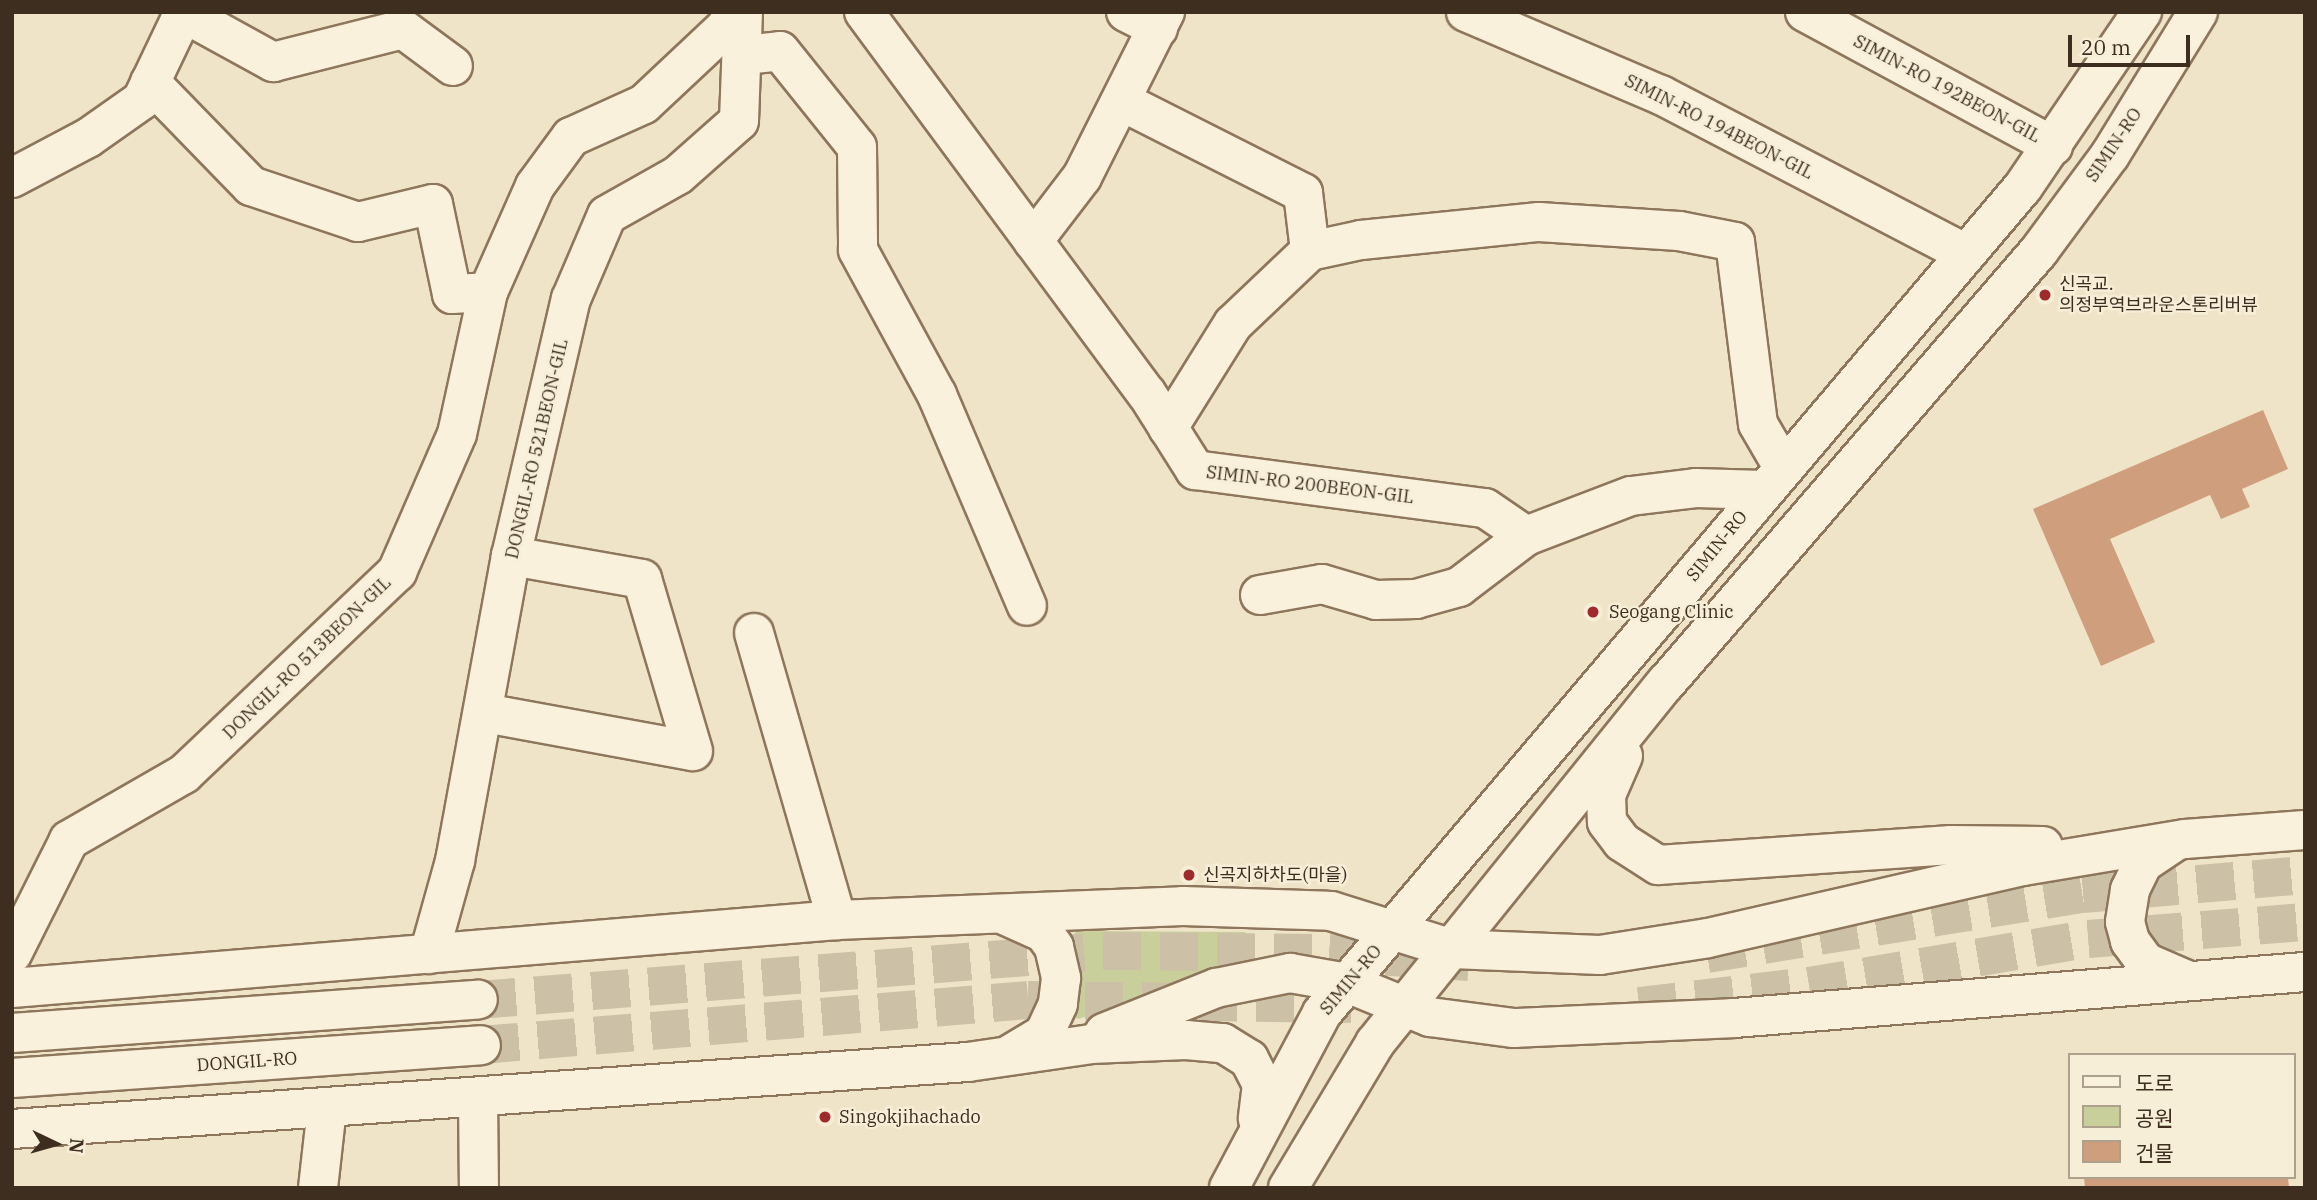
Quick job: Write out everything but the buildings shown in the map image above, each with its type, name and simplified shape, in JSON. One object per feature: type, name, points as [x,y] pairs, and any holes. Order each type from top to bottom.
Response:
[{"type":"street","name":"DONGIL-RO 513BEON-GIL","points":[[12,954],[69,841],[184,774],[397,572],[457,434],[488,292],[536,186],[571,137],[644,104],[726,27],[734,12]]},
{"type":"street","name":"DONGIL-RO 521BEON-GIL","points":[[429,954],[485,713],[511,556],[571,299],[607,215],[678,175],[739,121],[744,55],[743,12]]},
{"type":"street","name":"SIMIN-RO 200BEON-GIL","points":[[864,12],[1033,241],[1168,428],[1195,470],[1485,508],[1526,537]]},
{"type":"street","name":"SIMIN-RO 194BEON-GIL","points":[[1466,12],[1661,95],[1966,254]]},
{"type":"street","name":"SIMIN-RO 192BEON-GIL","points":[[1805,12],[2053,146]]},
{"type":"street","name":"SIMIN-RO","points":[[1236,1175],[1307,1035],[1347,983],[1966,254],[2053,146],[2142,12]]},
{"type":"street","name":"SIMIN-RO","points":[[1288,1188],[1347,1082],[1405,1007],[1665,683],[2039,251],[2110,155],[2198,12]]},
{"type":"street","points":[[12,178],[88,138],[142,100],[184,13],[273,62],[403,29],[453,66]]},
{"type":"street","points":[[1033,241],[1082,177],[1121,101],[1150,17]]},
{"type":"street","points":[[744,55],[780,51],[857,147],[858,250],[937,395],[1027,606]]},
{"type":"street","points":[[150,82],[251,186],[358,222],[433,204],[452,294],[488,292]]},
{"type":"street","points":[[1121,101],[1303,193],[1310,251]]},
{"type":"street","points":[[1168,428],[1233,324],[1310,251],[1373,238],[1539,222],[1679,231],[1735,242],[1758,424],[1773,479],[1631,496],[1526,537],[1459,587],[1416,599],[1376,600],[1322,584],[1260,595]]},
{"type":"street","points":[[485,713],[693,751],[642,579],[511,556]]},
{"type":"street","points":[[754,633],[837,920]]},
{"type":"street","points":[[1665,683],[1622,757],[1604,803],[1613,832],[1658,864],[1951,845],[2014,848],[2305,830]]},
{"type":"street","points":[[12,988],[837,920],[992,913],[1284,906],[1331,911],[1452,950],[1574,956],[1654,948],[2023,866],[2185,839]]},
{"type":"street","points":[[2185,839],[2160,847],[2143,863],[2130,890],[2125,922],[2130,941],[2145,962],[2194,981]]},
{"type":"street","points":[[992,913],[1044,933],[1054,947],[1062,978],[1058,1004],[1044,1034],[1003,1058]]},
{"type":"street","points":[[1058,1048],[1252,978],[1290,973],[1347,983],[1405,1007],[1468,1025],[1571,1028],[2305,972]]},
{"type":"street","points":[[12,1033],[478,1000]]},
{"type":"street","points":[[12,1129],[1003,1058],[1058,1048],[1186,1040],[1242,1051],[1259,1074],[1263,1095],[1236,1175]]},
{"type":"street","name":"DONGIL-RO","points":[[12,1078],[481,1045]]},
{"type":"street","points":[[478,1097],[479,1188]]},
{"type":"street","points":[[318,1188],[327,1108]]},
{"type":"green space","points":[[1077,931],[1245,932],[1254,945],[1248,955],[1079,1019],[1074,1017],[1072,936]]},
{"type":"tunnel","points":[[1707,954],[2083,894],[2305,875]]},
{"type":"tunnel","points":[[1639,1006],[1809,986],[2088,939],[2305,922]]},
{"type":"tunnel","points":[[478,1000],[1103,951],[1329,953],[1469,962]]},
{"type":"tunnel","points":[[481,1045],[1028,1000],[1359,1004]]},
{"type":"place","name":"신곡교. 의정부역브라운스톤리버뷰","points":[[2045,295]]},
{"type":"place","name":"Seogang Clinic","points":[[1593,612]]},
{"type":"place","name":"신곡지하차도(마을)","points":[[1189,875]]},
{"type":"place","name":"Singokjihachado","points":[[825,1117]]}]
